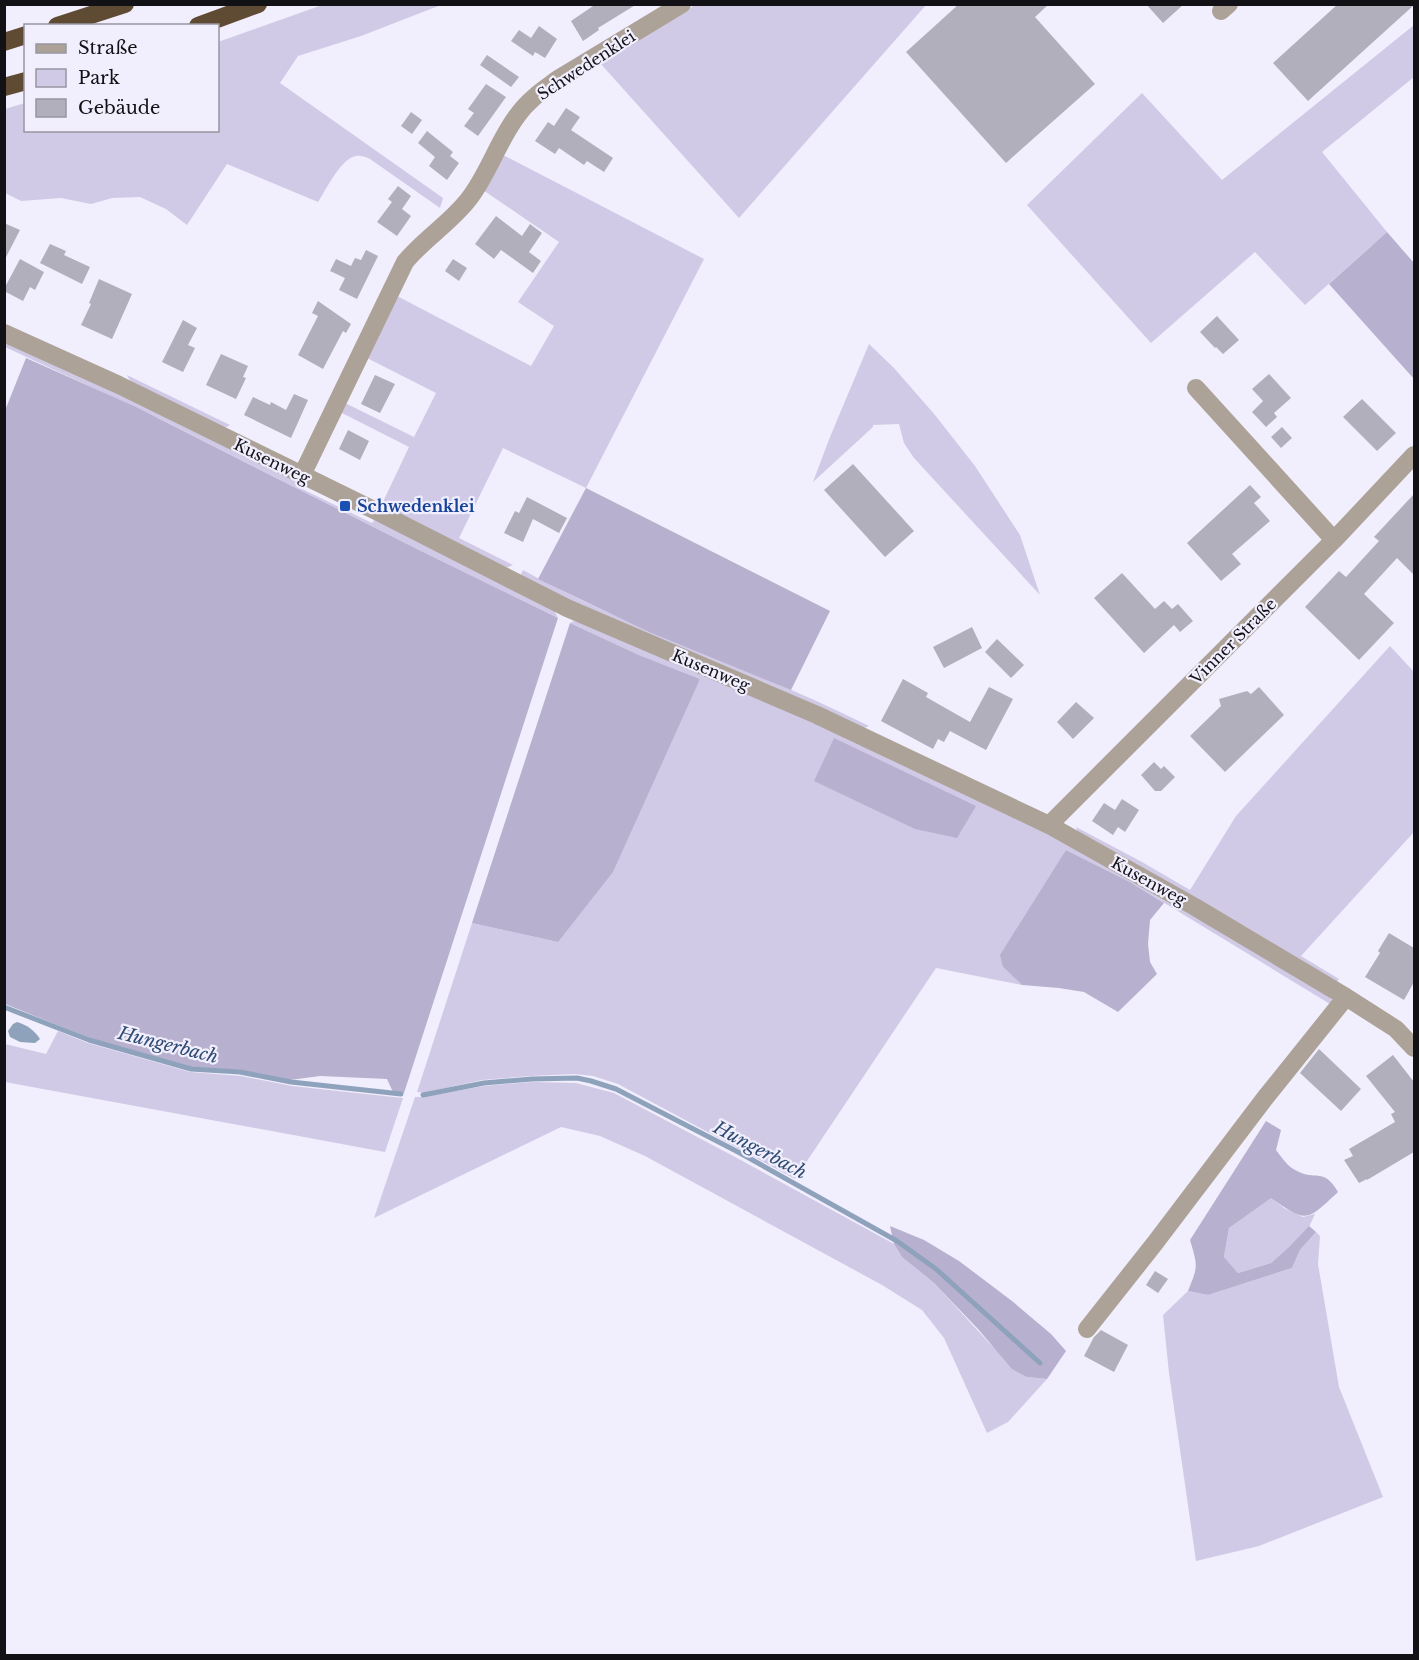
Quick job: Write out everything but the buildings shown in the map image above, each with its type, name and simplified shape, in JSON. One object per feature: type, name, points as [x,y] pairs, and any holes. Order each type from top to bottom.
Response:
[{"type":"highway","points":[[63,24],[125,4]]},
{"type":"highway","points":[[203,24],[258,4]]},
{"type":"highway","points":[[4,42],[24,36]]},
{"type":"highway","points":[[4,87],[24,82]]},
{"type":"street","name":"Schwedenklei","points":[[302,475],[405,262],[470,199],[515,118],[527,103],[558,79],[682,4]]},
{"type":"street","name":"Kusenweg","points":[[4,333],[119,385],[567,608],[817,716],[1049,825],[1196,907],[1346,997],[1408,1041]]},
{"type":"street","points":[[1196,388],[1334,540]]},
{"type":"street","name":"Vinner Straße","points":[[1049,825],[1334,540],[1414,455]]},
{"type":"street","points":[[1087,1329],[1346,997]]},
{"type":"green space","points":[[325,4],[441,5],[361,36],[298,56],[280,83],[443,198],[440,208],[370,159],[359,156],[350,158],[339,168],[318,202],[227,164],[187,225],[166,209],[140,197],[112,198],[91,204],[61,198],[21,201],[5,193],[5,109],[24,103],[24,132],[219,132],[219,42]]},
{"type":"green space","points":[[695,5],[926,5],[739,218],[600,63]]},
{"type":"green space","points":[[1414,25],[1414,77],[1322,152],[1387,232],[1305,305],[1255,252],[1151,343],[1027,205],[1142,93],[1222,180]]},
{"type":"green space","points":[[503,155],[704,259],[586,488],[503,448],[459,538],[513,565],[504,569],[381,506],[409,447],[340,412],[345,403],[414,437],[436,393],[367,358],[397,296],[531,366],[554,326],[518,302],[559,242],[483,190]]},
{"type":"green space","points":[[7,342],[122,394],[297,482],[296,486],[372,523],[375,519],[553,608],[558,618],[160,419],[5,347]]},
{"type":"green space","points":[[869,344],[894,368],[935,415],[975,466],[1020,535],[1040,595],[914,458],[904,443],[899,424],[873,425],[813,482]]},
{"type":"green space","points":[[127,375],[230,425],[223,429],[138,387]]},
{"type":"green space","points":[[523,570],[608,613],[783,686],[869,726],[862,729],[654,639],[524,579],[521,574]]},
{"type":"green space","points":[[578,619],[839,734],[1067,843],[1328,994],[1332,1000],[1330,1004],[1130,882],[1066,850],[1003,967],[1022,985],[936,968],[795,1179],[618,1084],[593,1076],[575,1074],[482,1080],[423,1093],[417,1092],[472,923],[558,942],[700,679],[639,655],[570,623]]},
{"type":"green space","points":[[1390,646],[1414,672],[1414,832],[1301,956],[1339,979],[1337,982],[1078,834],[1076,827],[1190,890],[1236,816]]},
{"type":"green space","points":[[58,1031],[88,1043],[190,1072],[241,1076],[292,1086],[403,1098],[385,1152],[5,1082],[5,1044],[46,1054]]},
{"type":"green space","points":[[531,1082],[576,1083],[614,1093],[894,1244],[902,1257],[934,1283],[991,1345],[1027,1377],[1047,1379],[1008,1422],[987,1433],[944,1338],[922,1310],[882,1285],[645,1156],[600,1136],[561,1127],[374,1218],[415,1097],[484,1086]]},
{"type":"green space","points":[[1271,1197],[1284,1208],[1303,1217],[1315,1214],[1309,1227],[1271,1263],[1238,1273],[1224,1257],[1229,1228]]},
{"type":"green space","points":[[1316,1232],[1320,1236],[1318,1264],[1339,1387],[1383,1497],[1259,1546],[1196,1561],[1163,1315],[1188,1291],[1208,1295],[1292,1268],[1300,1250]]},
{"type":"shaded area","points":[[1387,232],[1414,263],[1414,379],[1329,284]]},
{"type":"shaded area","points":[[26,358],[136,407],[558,618],[404,1093],[393,1092],[387,1079],[320,1076],[290,1080],[240,1070],[191,1067],[92,1039],[5,1004],[4,413]]},
{"type":"shaded area","points":[[586,488],[830,611],[791,690],[649,632],[538,579]]},
{"type":"shaded area","points":[[570,623],[639,655],[700,679],[613,872],[558,942],[472,923]]},
{"type":"shaded area","points":[[834,738],[976,806],[957,838],[915,829],[814,781]]},
{"type":"shaded area","points":[[1066,850],[1130,882],[1164,903],[1150,920],[1148,944],[1150,962],[1157,974],[1118,1012],[1084,992],[1022,985],[1003,967],[1000,955]]},
{"type":"shaded area","points":[[1266,1121],[1281,1130],[1276,1150],[1288,1165],[1303,1174],[1324,1177],[1333,1184],[1338,1192],[1319,1209],[1306,1216],[1292,1212],[1271,1198],[1229,1228],[1224,1257],[1238,1273],[1271,1263],[1309,1226],[1316,1232],[1300,1250],[1292,1268],[1208,1295],[1188,1291],[1196,1266],[1190,1240]]},
{"type":"shaded area","points":[[890,1226],[924,1240],[959,1261],[1051,1334],[1066,1351],[1047,1379],[1027,1377],[1012,1369],[934,1283],[902,1257],[894,1244]]},
{"type":"water","points":[[17,1022],[30,1028],[40,1039],[35,1043],[20,1042],[10,1037],[8,1031]]},
{"type":"waterway","name":"Hungerbach","points":[[4,1007],[89,1040],[191,1069],[240,1072],[291,1082],[401,1094]]},
{"type":"waterway","name":"Hungerbach","points":[[423,1095],[484,1083],[532,1079],[577,1078],[616,1089],[740,1153],[897,1241],[936,1269],[1040,1363]]},
{"type":"place","name":"Schwedenklei","points":[[345,506]]}]
